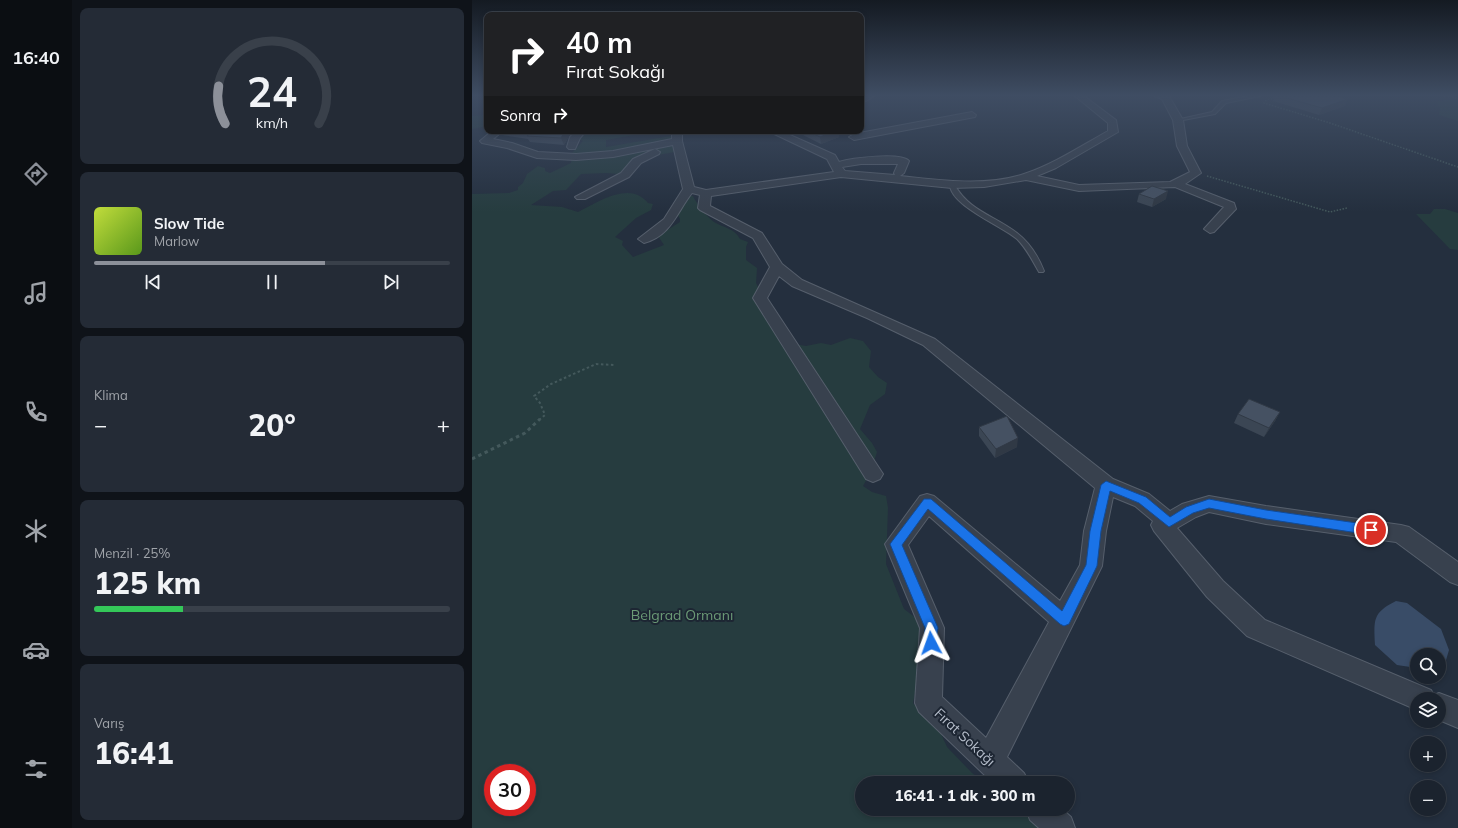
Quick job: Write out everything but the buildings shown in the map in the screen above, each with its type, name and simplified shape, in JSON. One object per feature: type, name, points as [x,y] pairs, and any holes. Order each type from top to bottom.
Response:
[{"type":"street","points":[[493,135],[485,141],[509,145],[544,156],[600,155],[666,144]]},
{"type":"street","points":[[572,146],[576,141],[575,137],[578,135]]},
{"type":"street","points":[[782,135],[831,158],[838,170]]},
{"type":"street","points":[[854,135],[851,135],[873,145]]},
{"type":"street","points":[[644,239],[661,228],[670,219],[682,196],[698,191],[838,170],[952,186],[984,184],[1026,177],[1052,166],[1108,135]]},
{"type":"street","points":[[1176,184],[1196,173],[1182,146],[1180,135]]},
{"type":"street","points":[[581,197],[625,175],[637,160],[662,148],[677,136],[704,208],[758,236],[777,267],[797,283],[872,315],[929,342],[1106,485],[1142,500],[1169,522]]},
{"type":"street","points":[[838,170],[847,162],[868,159],[904,161],[899,172]]},
{"type":"street","points":[[1026,177],[1079,188],[1176,184],[1230,205],[1230,209],[1210,229]]},
{"type":"street","points":[[777,267],[760,298],[873,474]]},
{"type":"street","points":[[990,760],[1091,566],[1095,531],[1106,485]]},
{"type":"street","name":"Fırat Sokağı","points":[[1007,776],[928,702],[932,628],[896,544],[927,502],[1064,620]]},
{"type":"street","points":[[1410,694],[1256,628],[1215,589],[1162,525],[1189,510],[1209,504],[1266,515],[1401,534],[1458,575]]},
{"type":"street","points":[[1446,709],[1458,714]]},
{"type":"street","points":[[1048,816],[1060,828]]},
{"type":"lane","points":[[952,186],[962,201],[1006,228],[1023,241],[1033,253],[1041,271]]},
{"type":"path","points":[[1364,135],[1458,167]]},
{"type":"path","points":[[1196,173],[1330,212],[1347,208]]},
{"type":"path","points":[[472,459],[525,433],[545,415],[540,403],[534,396],[551,384],[596,364],[614,365]]},
{"type":"green space","name":"Belgrad Ormanı","points":[[582,135],[636,135],[606,140],[606,147],[671,136],[675,152],[633,159],[632,167],[619,174],[581,174],[566,190],[553,191],[531,205],[562,207],[578,212],[614,195],[632,193],[641,196],[648,203],[653,204],[651,210],[636,218],[615,237],[623,241],[622,245],[633,257],[664,245],[658,236],[680,222],[677,213],[690,196],[693,196],[711,220],[732,230],[740,239],[748,242],[746,247],[746,260],[757,268],[756,283],[794,344],[806,346],[821,343],[831,345],[850,338],[863,341],[871,351],[869,367],[878,377],[887,383],[885,394],[870,405],[860,429],[872,443],[877,452],[871,471],[863,486],[872,492],[886,496],[888,508],[886,564],[904,609],[916,618],[926,639],[913,703],[941,734],[947,747],[976,776],[855,776],[855,816],[1031,816],[1040,828],[472,828],[472,194],[509,193],[518,190],[518,187],[523,183],[527,174],[538,166],[545,168],[545,171],[550,173],[571,163],[572,153],[583,141],[579,139]]},
{"type":"green space","points":[[1434,209],[1445,209],[1458,213],[1458,250],[1450,249],[1416,214],[1430,214]]},
{"type":"water","points":[[1396,601],[1407,603],[1441,629],[1449,650],[1446,660],[1446,648],[1410,648],[1410,667],[1397,665],[1375,645],[1374,629],[1376,618],[1382,609]]},
{"type":"route","points":[[931,643],[932,628],[896,544],[927,502],[1064,620],[1091,566],[1095,531],[1106,485],[1142,500],[1169,522],[1189,510],[1209,504],[1266,515],[1371,530]]}]
